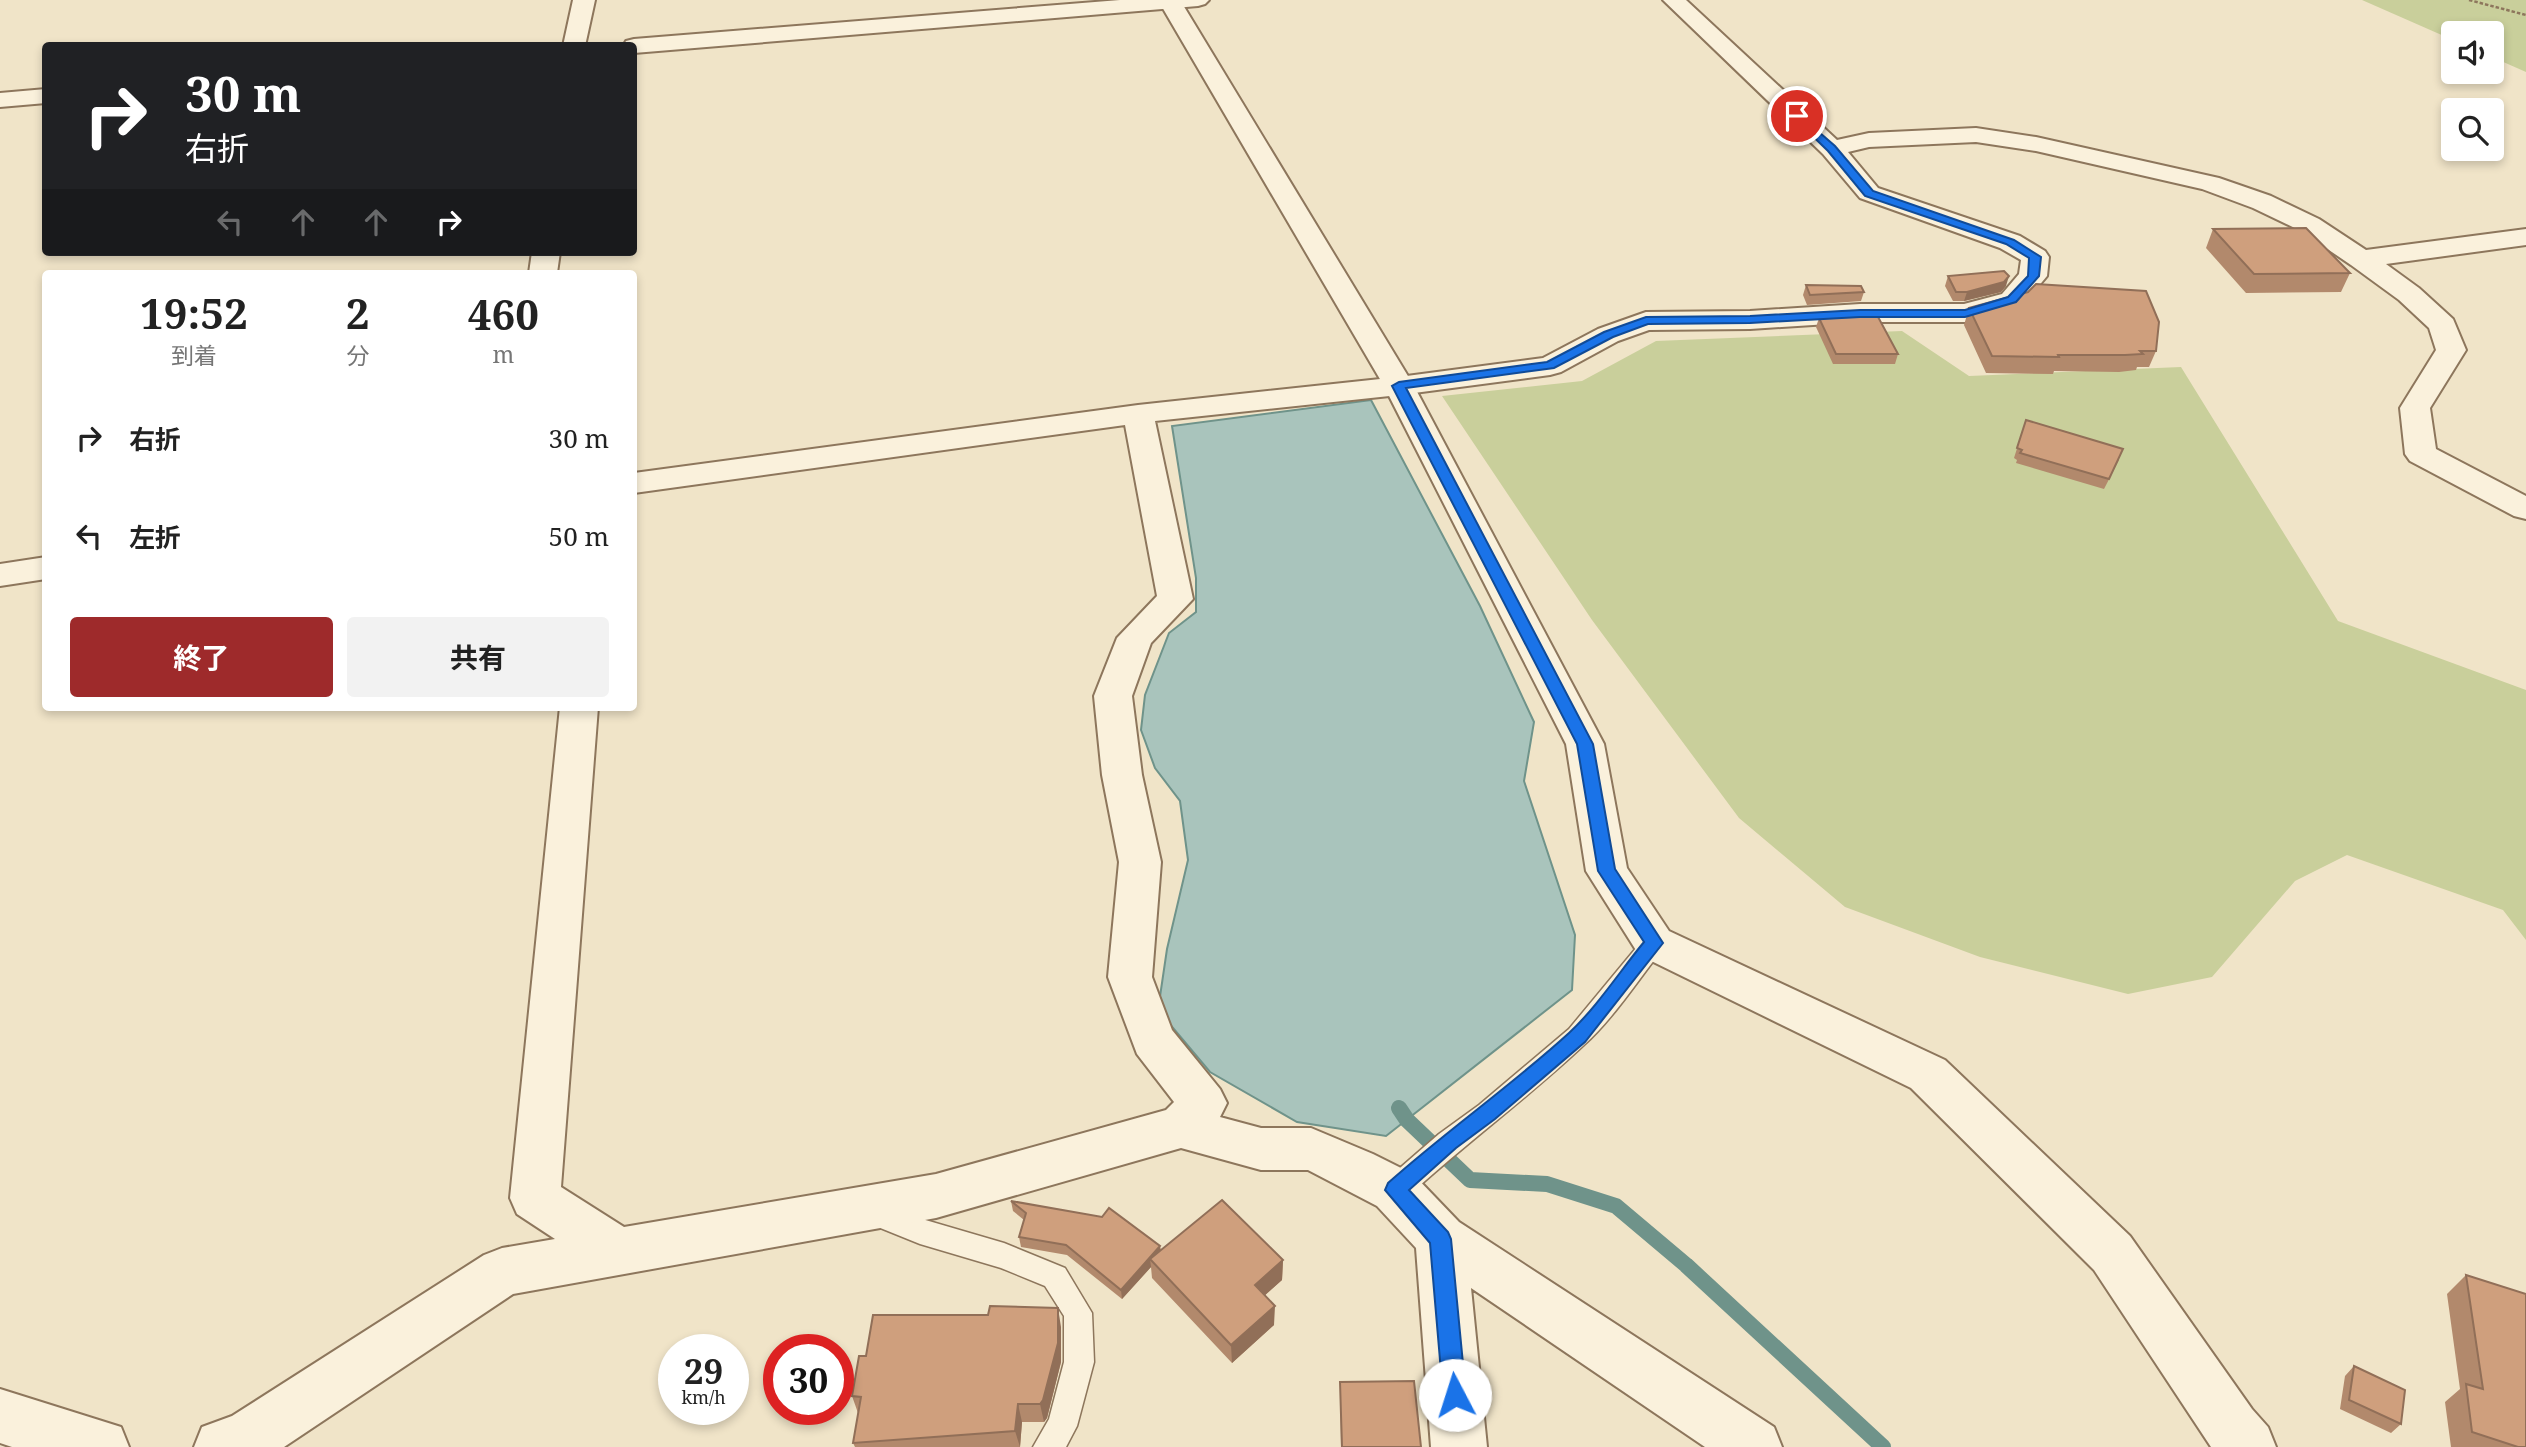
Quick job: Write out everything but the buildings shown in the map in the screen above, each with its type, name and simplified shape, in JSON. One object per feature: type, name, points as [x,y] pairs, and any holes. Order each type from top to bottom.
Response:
[{"type":"street","points":[[575,42],[584,0]]},
{"type":"street","points":[[637,483],[1138,414],[1399,386],[1550,366],[1608,335],[1646,321],[1750,320],[1860,313],[1965,313],[2012,300],[2033,276],[2035,257],[2010,242],[1869,193],[1832,149],[1674,0]]},
{"type":"street","points":[[637,46],[1179,1],[1399,386],[1585,744],[1606,871],[1654,943],[1928,1074],[2112,1253],[2232,1429],[2248,1447]]},
{"type":"street","points":[[0,100],[42,96]]},
{"type":"street","points":[[1832,149],[1868,140],[1976,135],[2036,144],[2223,188],[2262,202],[2310,225],[2409,294],[2443,325],[2451,350],[2415,408],[2421,454],[2526,509]]},
{"type":"street","points":[[2361,259],[2526,237]]},
{"type":"street","points":[[1138,414],[1164,535],[1174,599],[1135,638],[1113,696],[1122,775],[1140,862],[1130,977],[1153,1040],[1203,1103],[1181,1127]]},
{"type":"street","points":[[0,575],[42,569]]},
{"type":"street","points":[[579,711],[535,1198],[619,1252]]},
{"type":"street","points":[[222,1447],[244,1441],[502,1272],[936,1196],[1181,1127],[1261,1149],[1311,1149],[1356,1168],[1424,1164],[1441,1239],[1459,1447]]},
{"type":"street","points":[[1441,1239],[1754,1447]]},
{"type":"street","points":[[0,1416],[101,1447]]},
{"type":"lane","points":[[1424,1164],[1578,1036],[1654,943]]},
{"type":"lane","points":[[866,1210],[920,1231],[1004,1256],[1055,1277],[1078,1313],[1079,1362],[1062,1426],[1048,1447]]},
{"type":"path","points":[[2469,0],[2526,15]]},
{"type":"green space","points":[[2362,0],[2526,0],[2526,72],[2504,62],[2504,21],[2441,21],[2441,35]]},
{"type":"green space","points":[[1902,331],[1969,376],[2181,367],[2338,621],[2526,690],[2526,940],[2503,910],[2347,855],[2295,881],[2212,977],[2128,994],[1980,957],[1845,907],[1739,818],[1592,620],[1442,396],[1582,381],[1656,341]]},
{"type":"water","points":[[1371,400],[1480,606],[1534,722],[1524,781],[1575,935],[1572,990],[1386,1136],[1297,1122],[1210,1072],[1158,1010],[1167,949],[1188,860],[1180,801],[1155,768],[1141,730],[1145,695],[1169,633],[1196,612],[1196,578],[1172,426]]},
{"type":"waterway","points":[[1399,1108],[1407,1120],[1470,1180],[1547,1184],[1616,1206],[1686,1265],[1883,1447]]},
{"type":"route","points":[[1455,1395],[1441,1239],[1395,1190],[1448,1142],[1488,1113],[1578,1036],[1620,988],[1654,943],[1606,871],[1585,744],[1399,386],[1550,366],[1608,335],[1646,321],[1750,320],[1860,313],[1965,313],[2012,300],[2033,276],[2035,257],[2010,242],[1869,193],[1832,149],[1797,116]]}]
